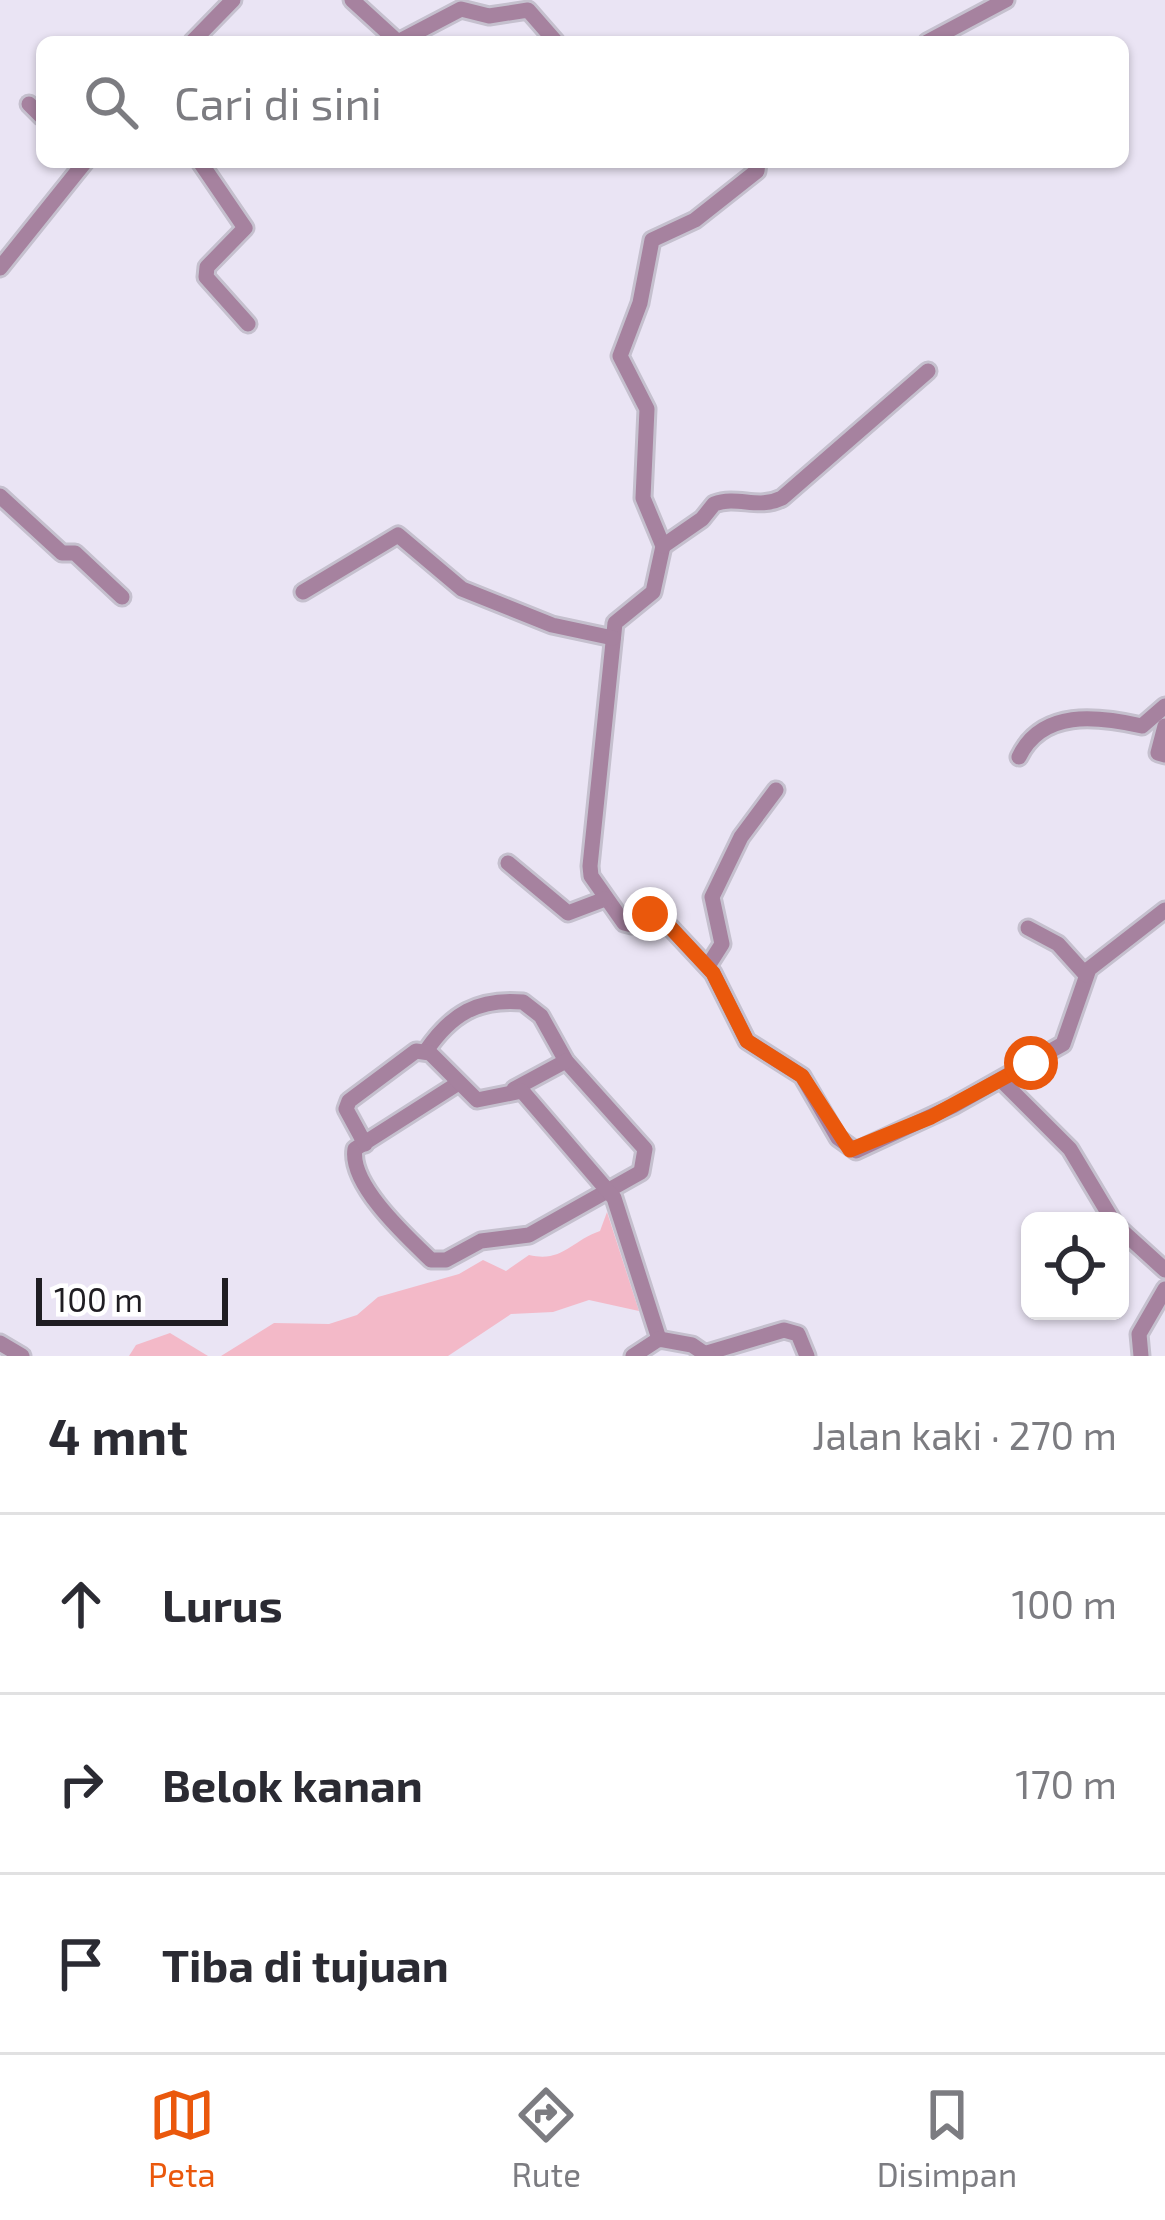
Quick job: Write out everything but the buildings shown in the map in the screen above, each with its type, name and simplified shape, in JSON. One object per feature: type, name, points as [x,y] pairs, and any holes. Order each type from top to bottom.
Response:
[{"type":"street","points":[[198,36],[233,0]]},
{"type":"street","points":[[352,0],[391,36]]},
{"type":"street","points":[[938,36],[1006,0]]},
{"type":"street","points":[[409,36],[460,9],[489,16],[528,10],[551,36]]},
{"type":"street","points":[[29,104],[36,111]]},
{"type":"street","points":[[0,268],[80,168]]},
{"type":"street","points":[[204,168],[245,228],[207,268],[206,277],[248,324]]},
{"type":"street","points":[[758,168],[708,212],[652,239],[637,316],[622,343],[620,356],[647,410],[644,498],[663,546],[653,592],[615,623],[610,700],[590,834],[591,876],[628,925],[656,912],[708,966],[747,1041],[802,1076],[850,1150],[909,1128],[1064,1044],[1076,1021],[1086,976],[1097,959],[1165,910]]},
{"type":"street","points":[[663,546],[702,519],[714,504],[769,505],[782,498],[928,371]]},
{"type":"street","points":[[0,496],[62,554],[75,553],[122,597]]},
{"type":"street","points":[[302,592],[383,542],[404,536],[462,590],[552,625],[613,638]]},
{"type":"street","points":[[1018,757],[1032,736],[1073,719],[1089,716],[1142,726],[1165,706]]},
{"type":"street","points":[[1165,726],[1157,753],[1165,755]]},
{"type":"street","points":[[708,966],[722,944],[712,897],[741,837],[776,790]]},
{"type":"street","points":[[508,863],[568,913],[605,898]]},
{"type":"street","points":[[1028,928],[1058,944],[1086,976]]},
{"type":"street","points":[[426,1051],[440,1029],[466,1008],[502,1000],[524,1002],[541,1016],[566,1061],[645,1149],[641,1172],[529,1235],[481,1241],[439,1262],[382,1213],[353,1162],[355,1149],[457,1084]]},
{"type":"street","points":[[364,1144],[346,1109],[349,1101],[416,1051],[426,1051],[457,1084],[482,1101],[566,1061]]},
{"type":"street","points":[[1000,1080],[1070,1149],[1108,1212]]},
{"type":"street","points":[[514,1089],[609,1191],[621,1212],[659,1340]]},
{"type":"street","points":[[1129,1237],[1165,1270]]},
{"type":"street","points":[[1142,1356],[1139,1334],[1165,1289]]},
{"type":"street","points":[[633,1356],[659,1340],[707,1354],[784,1330],[798,1334],[806,1356]]},
{"type":"street","points":[[0,1343],[22,1356]]},
{"type":"shaded area","points":[[607,1212],[639,1311],[589,1300],[553,1312],[511,1314],[448,1356],[221,1356],[274,1323],[329,1324],[357,1315],[378,1297],[459,1274],[483,1260],[506,1271],[529,1255],[558,1254],[600,1231]]},
{"type":"shaded area","points":[[170,1333],[208,1356],[129,1356],[136,1345]]},
{"type":"route","points":[[650,914],[656,912],[713,973],[747,1041],[802,1076],[850,1150],[862,1150],[931,1117],[1031,1063]]}]
